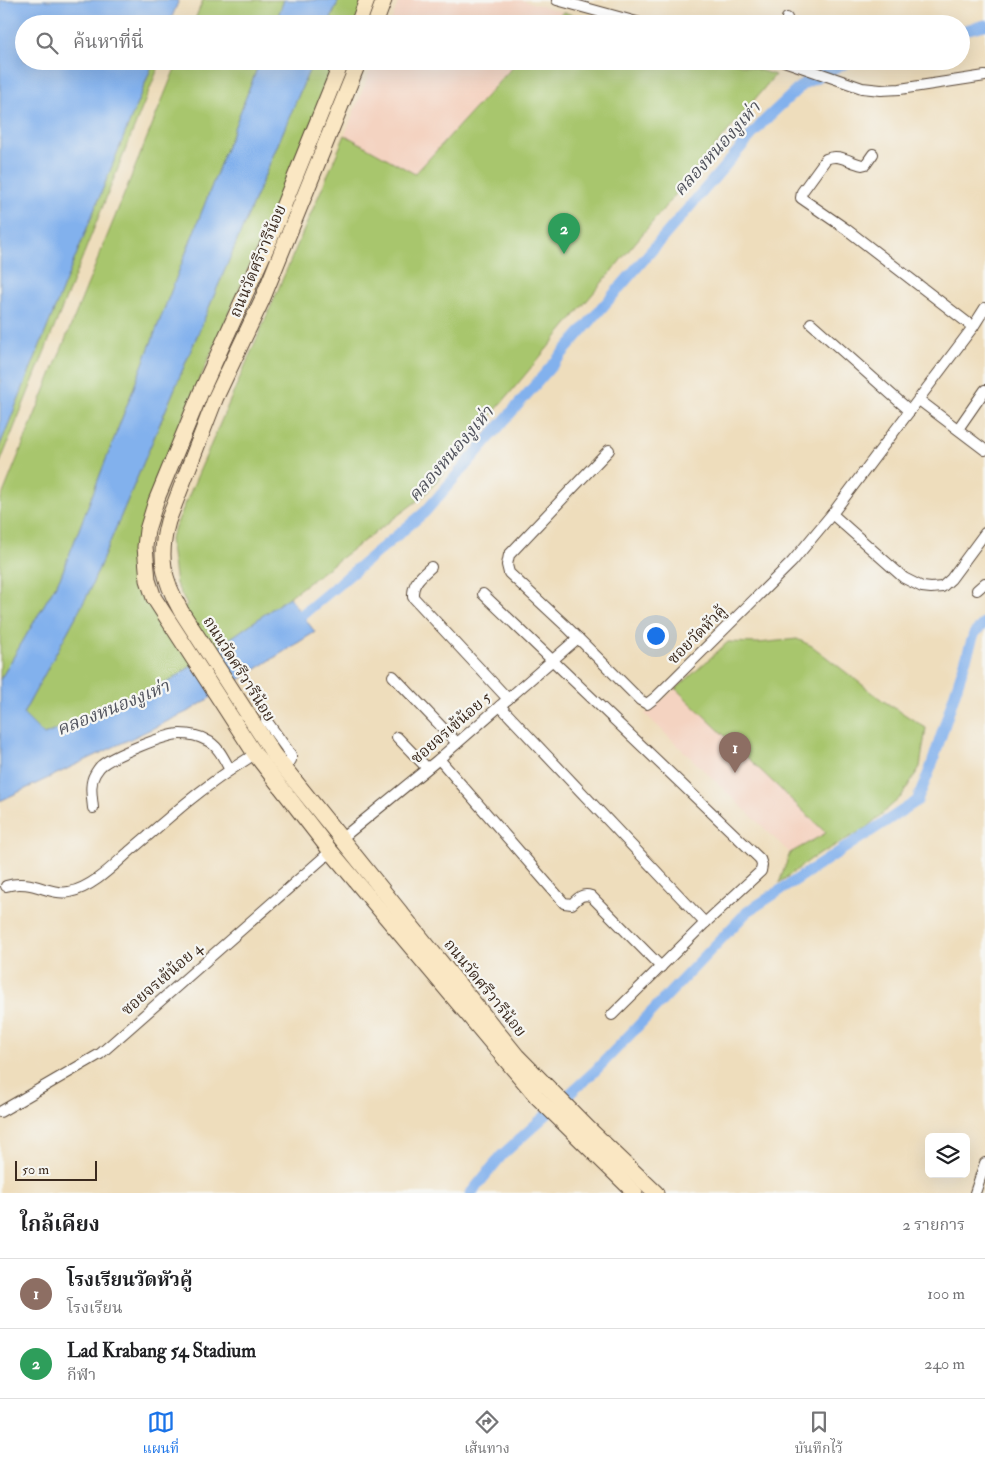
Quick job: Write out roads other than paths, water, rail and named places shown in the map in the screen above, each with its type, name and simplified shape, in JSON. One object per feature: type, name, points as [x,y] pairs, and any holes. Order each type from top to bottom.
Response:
[{"type":"main road","points":[[361,15],[367,0]]},
{"type":"main road","points":[[378,15],[384,0]]},
{"type":"main road","name":"ถนนวัดศรีวารีน้อย","points":[[338,70],[268,244],[201,392],[156,501],[147,530],[145,547],[148,580],[154,598],[167,618],[331,851],[537,1097],[635,1193]]},
{"type":"main road","name":"ถนนวัดศรีวารีน้อย","points":[[355,70],[262,300],[216,397],[168,521],[163,538],[164,575],[169,589],[256,746],[285,769],[517,1056],[656,1193]]},
{"type":"main road","points":[[331,851],[341,838]]},
{"type":"street","points":[[557,0],[611,15]]},
{"type":"street","points":[[811,70],[862,88],[900,90],[985,76]]},
{"type":"street","points":[[872,154],[866,164],[862,165],[838,156],[826,160],[802,192],[801,198],[846,229],[973,327]]},
{"type":"street","name":"ซอยวัดหัวคู้","points":[[609,450],[509,555],[507,560],[509,573],[640,700],[647,704],[792,562],[832,514],[910,412],[985,308]]},
{"type":"street","points":[[811,323],[910,412]]},
{"type":"street","points":[[958,429],[985,390]]},
{"type":"street","points":[[919,400],[985,450]]},
{"type":"street","points":[[832,514],[904,578],[931,588],[942,586],[951,579],[985,533]]},
{"type":"street","points":[[430,567],[415,584],[412,590],[413,597],[508,699]]},
{"type":"street","points":[[483,594],[760,859],[762,865],[761,871],[705,923],[612,1015]]},
{"type":"street","name":"ซอยจรเข้น้อย 5","points":[[341,838],[439,759],[578,638]]},
{"type":"street","points":[[393,676],[457,743]]},
{"type":"street","points":[[500,706],[705,923]]},
{"type":"street","points":[[266,720],[291,755],[291,760],[285,769]]},
{"type":"street","points":[[93,808],[90,787],[94,775],[101,766],[111,759],[168,736],[181,734],[208,741],[216,747],[230,770]]},
{"type":"street","points":[[397,737],[428,768]]},
{"type":"street","points":[[6,886],[14,883],[25,883],[60,893],[77,889],[99,878],[188,802],[230,770],[256,746]]},
{"type":"street","points":[[439,759],[564,903],[572,904],[582,895],[591,896],[661,967]]},
{"type":"street","name":"ซอยจรเข้น้อย 4","points":[[0,1112],[100,1054],[331,851]]},
{"type":"street","points":[[975,1193],[985,1163]]},
{"type":"water","points":[[0,0],[179,0],[173,15],[15,15],[15,70],[150,70],[0,445]]},
{"type":"water","points":[[284,0],[339,0],[332,15],[278,15]]},
{"type":"water","points":[[257,70],[309,70],[88,594],[23,714],[44,735],[170,681],[289,597],[315,632],[191,710],[0,801],[0,680],[61,576]]},
{"type":"waterway","name":"คลองหนองงูเห่า","points":[[970,29],[985,25]]},
{"type":"waterway","name":"คลองหนองงูเห่า","points":[[291,624],[425,512],[763,122],[803,84],[832,70]]},
{"type":"waterway","points":[[471,1193],[502,1155],[596,1070],[747,912],[917,801],[931,767],[974,634],[985,622]]},
{"type":"place","name":"Lad Krabang 54 Stadium","points":[[564,254]]},
{"type":"place","name":"โรงเรียนวัดหัวคู้","points":[[735,773]]}]
